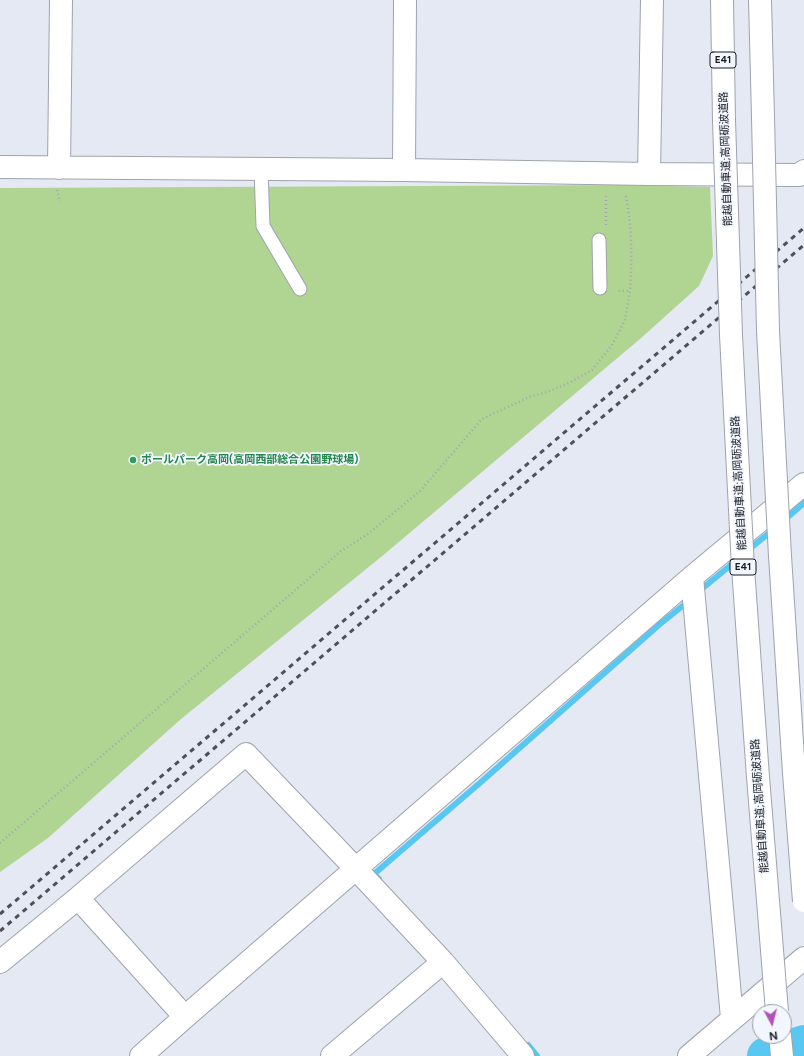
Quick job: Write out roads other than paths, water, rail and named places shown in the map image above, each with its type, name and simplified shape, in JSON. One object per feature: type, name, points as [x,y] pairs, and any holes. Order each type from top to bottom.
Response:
[{"type":"main road","points":[[57,176],[61,0]]},
{"type":"main road","points":[[404,170],[405,0]]},
{"type":"main road","points":[[649,174],[652,0]]},
{"type":"main road","name":"能越自動車道;高岡砺波道路","points":[[722,0],[724,120],[731,335],[743,568],[776,1004]]},
{"type":"main road","points":[[760,0],[770,378],[791,734],[804,901]]},
{"type":"main road","points":[[0,167],[57,176],[261,169],[799,175],[804,171]]},
{"type":"main road","points":[[141,1056],[356,869],[693,585],[804,484]]},
{"type":"main road","points":[[693,585],[732,1018]]},
{"type":"main road","points":[[0,962],[78,898],[246,754],[443,962],[523,1056]]},
{"type":"main road","points":[[78,898],[185,1017]]},
{"type":"main road","points":[[688,1056],[804,958]]},
{"type":"main road","points":[[332,1056],[443,962]]},
{"type":"main road","points":[[781,1044],[782,1056]]},
{"type":"lane","points":[[261,169],[263,226],[300,289]]},
{"type":"lane","points":[[599,240],[600,288]]},
{"type":"waterway","points":[[782,522],[804,503]]},
{"type":"waterway","points":[[747,551],[774,529]]},
{"type":"waterway","points":[[698,592],[737,560]]},
{"type":"waterway","points":[[379,879],[374,874],[660,624],[690,600]]},
{"type":"waterway","points":[[766,1056],[804,1044]]},
{"type":"waterway","points":[[528,1045],[537,1056]]},
{"type":"railway","points":[[0,914],[804,228]]},
{"type":"railway","points":[[0,931],[804,245]]},
{"type":"place","name":"ボールパーク高岡(高岡西部総合公園野球場)","points":[[133,460]]}]
